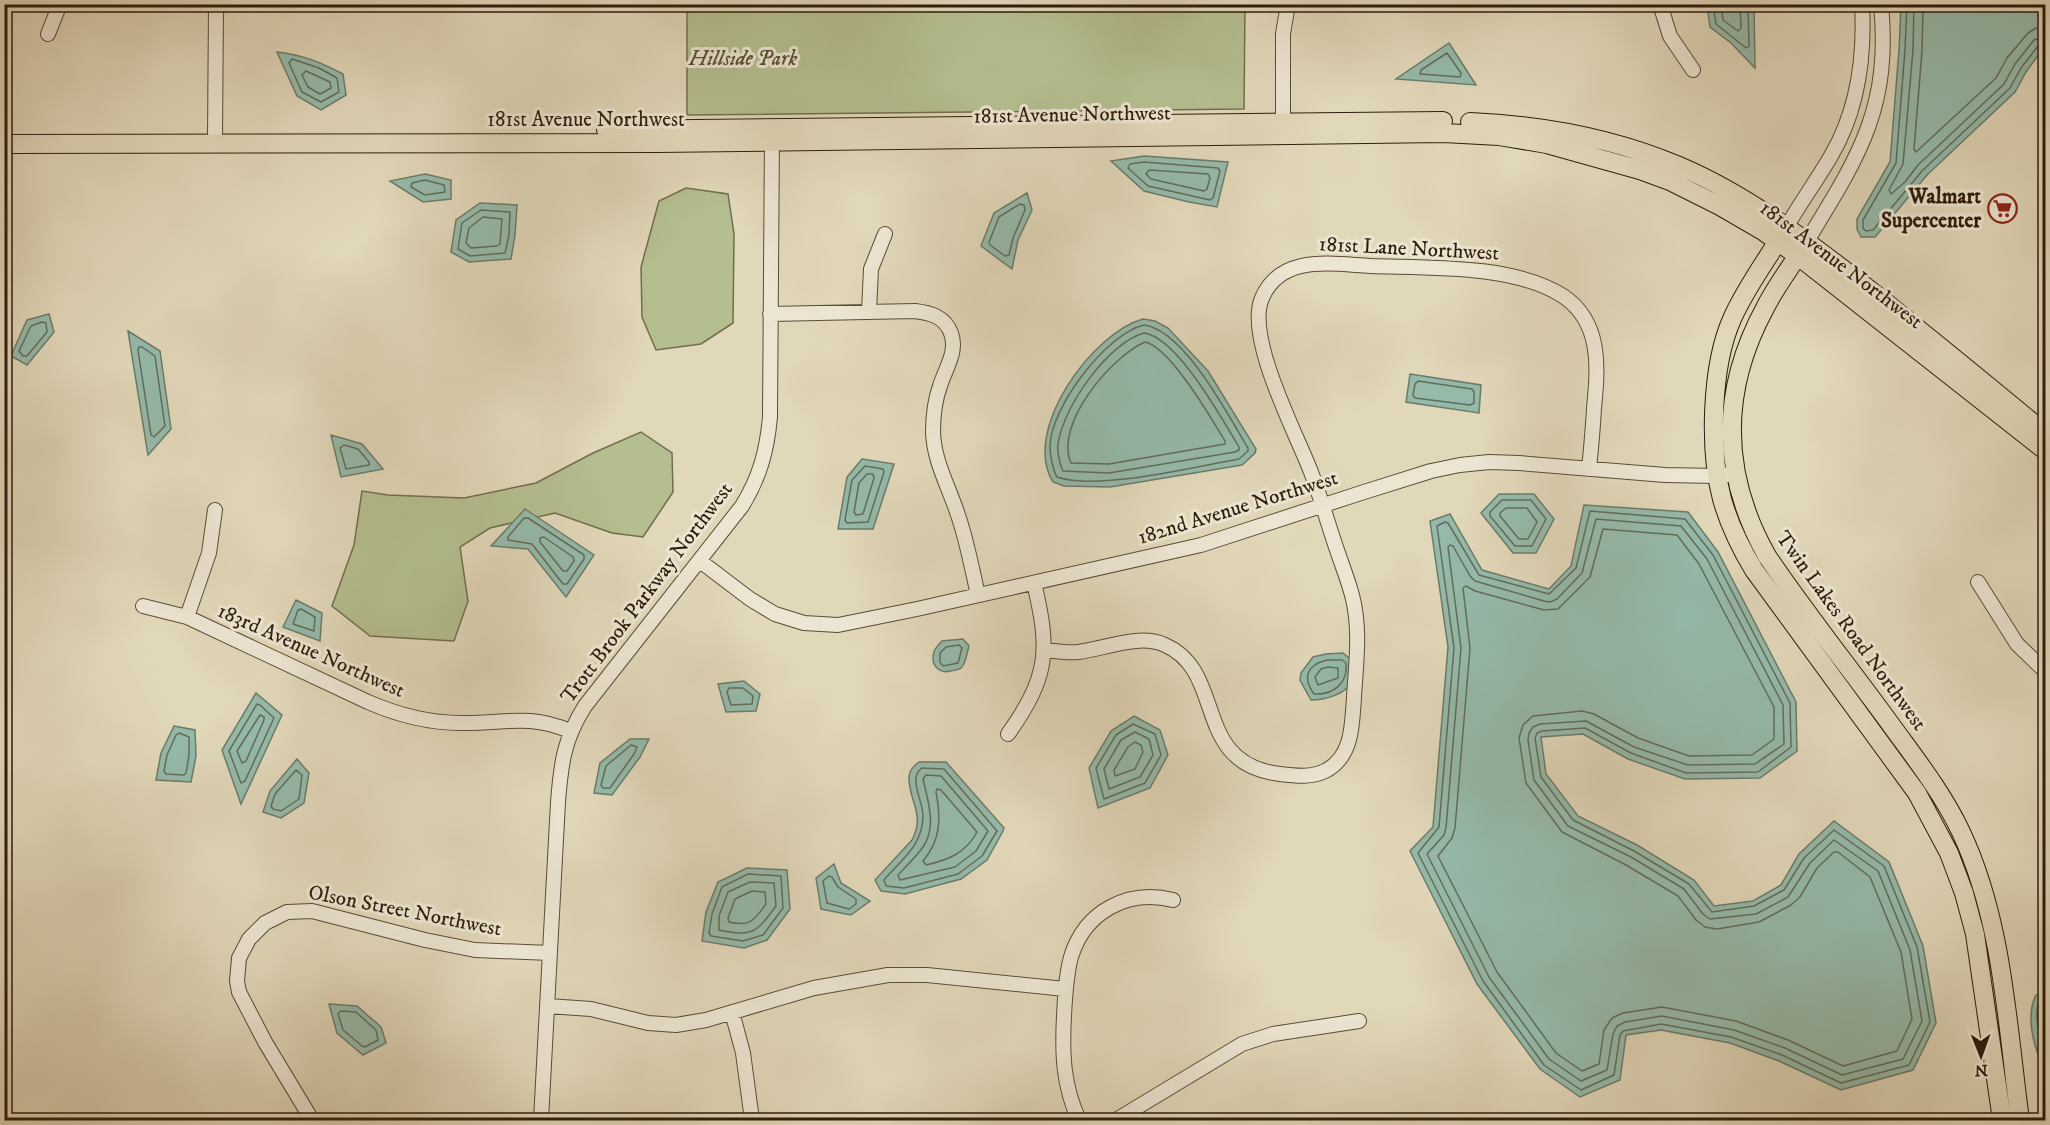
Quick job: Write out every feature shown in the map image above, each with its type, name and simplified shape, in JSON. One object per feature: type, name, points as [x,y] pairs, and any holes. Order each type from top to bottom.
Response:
[{"type":"main road","name":"181st Avenue Northwest","points":[[4,144],[1283,128],[1444,121],[1501,123],[1589,137],[1621,146],[1677,165],[1751,203],[1782,234],[2046,434]]},
{"type":"main road","name":"181st Avenue Northwest","points":[[4,134],[214,137],[772,134]]},
{"type":"main road","name":"Twin Lakes Road Northwest","points":[[1782,234],[1740,303],[1724,340],[1714,402],[1726,475],[1728,517],[1754,570],[1917,793],[1949,853],[1964,893],[1975,934],[2002,1120]]},
{"type":"main road","name":"181st Avenue Northwest","points":[[1802,248],[2046,451]]},
{"type":"main road","name":"Twin Lakes Road Northwest","points":[[1802,248],[1765,307],[1742,361],[1733,400],[1726,475],[1767,556],[1930,779],[1965,841],[1984,892],[1995,940],[2020,1120]]},
{"type":"street","points":[[48,34],[60,4]]},
{"type":"street","points":[[214,137],[216,4]]},
{"type":"street","points":[[1283,128],[1283,34],[1288,4]]},
{"type":"street","points":[[1660,4],[1670,36],[1693,70]]},
{"type":"street","name":"Twin Lakes Road Northwest","points":[[1782,234],[1831,156],[1846,124],[1860,75],[1862,4]]},
{"type":"street","name":"Twin Lakes Road Northwest","points":[[1802,248],[1854,162],[1870,127],[1880,85],[1882,63],[1881,4]]},
{"type":"street","name":"Trott Brook Parkway Northwest","points":[[541,1120],[560,770],[570,731],[585,706],[742,506],[759,476],[765,457],[770,417],[772,134]]},
{"type":"street","points":[[870,312],[871,269],[885,234]]},
{"type":"street","name":"181st Lane Northwest","points":[[1044,650],[1074,652],[1143,641],[1167,645],[1181,654],[1191,666],[1223,743],[1236,757],[1253,768],[1272,773],[1310,776],[1326,770],[1345,751],[1351,733],[1358,628],[1351,592],[1323,506],[1269,368],[1257,318],[1262,296],[1273,280],[1301,265],[1405,267],[1498,274],[1537,283],[1570,301],[1591,331],[1597,353],[1589,469]]},
{"type":"street","points":[[770,314],[928,312],[946,324],[954,342],[940,385],[934,414],[934,446],[959,518],[978,596]]},
{"type":"street","name":"182nd Avenue Northwest","points":[[700,561],[762,607],[789,619],[812,624],[838,625],[978,596],[1201,545],[1431,471],[1467,464],[1519,463],[1665,476],[1726,475]]},
{"type":"street","points":[[187,617],[210,553],[215,510]]},
{"type":"street","points":[[1978,582],[2018,644],[2046,672]]},
{"type":"street","points":[[1008,734],[1029,701],[1039,678],[1044,650],[1043,623],[1034,583]]},
{"type":"street","name":"183rd Avenue Northwest","points":[[143,606],[187,617],[368,702],[399,714],[449,723],[532,720],[570,731]]},
{"type":"street","points":[[1079,1120],[1064,1073],[1062,1045],[1065,989],[1069,967],[1077,944],[1092,921],[1121,901],[1156,896],[1173,900]]},
{"type":"street","name":"Olson Street Northwest","points":[[312,1120],[265,1042],[239,992],[238,958],[249,939],[265,923],[287,912],[312,911],[425,940],[475,950],[550,952]]},
{"type":"street","points":[[548,1006],[591,1009],[660,1025],[690,1023],[814,988],[888,975],[927,975],[1065,989]]},
{"type":"street","points":[[732,1012],[743,1053],[752,1120]]},
{"type":"street","points":[[1116,1120],[1242,1044],[1273,1034],[1359,1021]]},
{"type":"green space","name":"Hillside Park","points":[[687,5],[1245,5],[1244,109],[687,115]]},
{"type":"green space","points":[[686,188],[728,194],[734,234],[733,323],[701,344],[656,350],[642,317],[641,267],[659,201]]},
{"type":"green space","points":[[641,432],[672,453],[673,492],[643,537],[612,533],[555,513],[490,528],[460,547],[468,601],[454,641],[370,636],[332,606],[354,545],[362,491],[388,495],[464,498],[536,483],[593,453]]},
{"type":"water","points":[[1707,5],[1754,5],[1755,68],[1731,43],[1710,27]]},
{"type":"water","points":[[1901,5],[2045,5],[2045,46],[2015,92],[1927,175],[1875,237],[1861,237],[1857,229],[1857,219],[1890,162]]},
{"type":"water","points":[[1449,43],[1476,85],[1396,79]]},
{"type":"water","points":[[277,52],[311,60],[343,74],[346,95],[321,110],[297,96]]},
{"type":"water","points":[[1144,156],[1228,162],[1217,207],[1144,191],[1111,161]]},
{"type":"water","points":[[425,174],[451,180],[451,199],[423,202],[390,181]]},
{"type":"water","points":[[1027,193],[1032,210],[1018,240],[1012,269],[981,246],[994,213]]},
{"type":"water","points":[[480,203],[517,205],[511,259],[469,262],[451,252],[456,220]]},
{"type":"water","points":[[49,314],[54,332],[27,365],[11,356],[27,320]]},
{"type":"water","points":[[1143,319],[1155,321],[1168,328],[1208,371],[1256,449],[1255,453],[1242,465],[1110,487],[1064,486],[1053,482],[1046,461],[1046,437],[1054,412],[1067,387],[1084,363],[1103,343],[1123,328]]},
{"type":"water","points":[[128,331],[160,351],[171,429],[148,455]]},
{"type":"water","points":[[1410,374],[1481,385],[1479,413],[1406,402]]},
{"type":"water","points":[[331,435],[362,444],[383,469],[341,477]]},
{"type":"water","points":[[862,459],[894,464],[873,529],[838,529],[847,477]]},
{"type":"water","points":[[1499,494],[1534,494],[1554,519],[1536,553],[1513,553],[1481,513]]},
{"type":"water","points":[[1584,505],[1688,512],[1718,552],[1796,702],[1797,751],[1760,778],[1685,779],[1628,759],[1583,734],[1541,737],[1546,774],[1578,816],[1637,845],[1694,880],[1714,906],[1753,901],[1781,885],[1799,854],[1834,821],[1889,862],[1923,946],[1936,1023],[1913,1070],[1841,1090],[1779,1061],[1730,1043],[1661,1030],[1626,1035],[1620,1080],[1580,1097],[1540,1069],[1477,984],[1410,851],[1433,827],[1448,647],[1430,521],[1450,514],[1482,570],[1549,589],[1571,566]]},
{"type":"water","points":[[525,509],[594,555],[566,597],[528,549],[491,546]]},
{"type":"water","points":[[296,600],[322,613],[320,641],[283,627]]},
{"type":"water","points":[[963,639],[969,646],[963,666],[947,672],[939,670],[934,665],[933,657],[940,643]]},
{"type":"water","points":[[1343,653],[1354,662],[1352,680],[1348,687],[1334,696],[1311,700],[1300,680],[1301,673],[1313,657]]},
{"type":"water","points":[[744,681],[760,694],[756,711],[726,712],[718,684]]},
{"type":"water","points":[[256,693],[282,715],[241,804],[222,750]]},
{"type":"water","points":[[1134,716],[1160,730],[1168,755],[1150,788],[1098,808],[1089,768],[1111,731]]},
{"type":"water","points":[[174,726],[195,730],[196,756],[191,782],[156,780],[161,753]]},
{"type":"water","points":[[630,739],[649,739],[640,757],[612,795],[594,793],[600,763]]},
{"type":"water","points":[[297,759],[309,773],[304,803],[281,818],[263,812],[270,791]]},
{"type":"water","points":[[919,762],[946,762],[1004,828],[987,860],[961,879],[905,894],[881,891],[875,880],[912,840],[916,831],[917,815],[909,777],[911,770]]},
{"type":"water","points":[[834,864],[841,883],[870,901],[851,915],[821,909],[816,878]]},
{"type":"water","points":[[747,868],[787,870],[790,909],[767,940],[744,948],[702,941],[706,912],[718,882]]},
{"type":"water","points":[[2046,992],[2045,1069],[2034,1043],[2031,1013],[2036,995]]},
{"type":"water","points":[[329,1004],[357,1006],[381,1027],[386,1043],[363,1055],[337,1033]]},
{"type":"place","name":"Walmart Supercenter","points":[[2002,209]]}]
